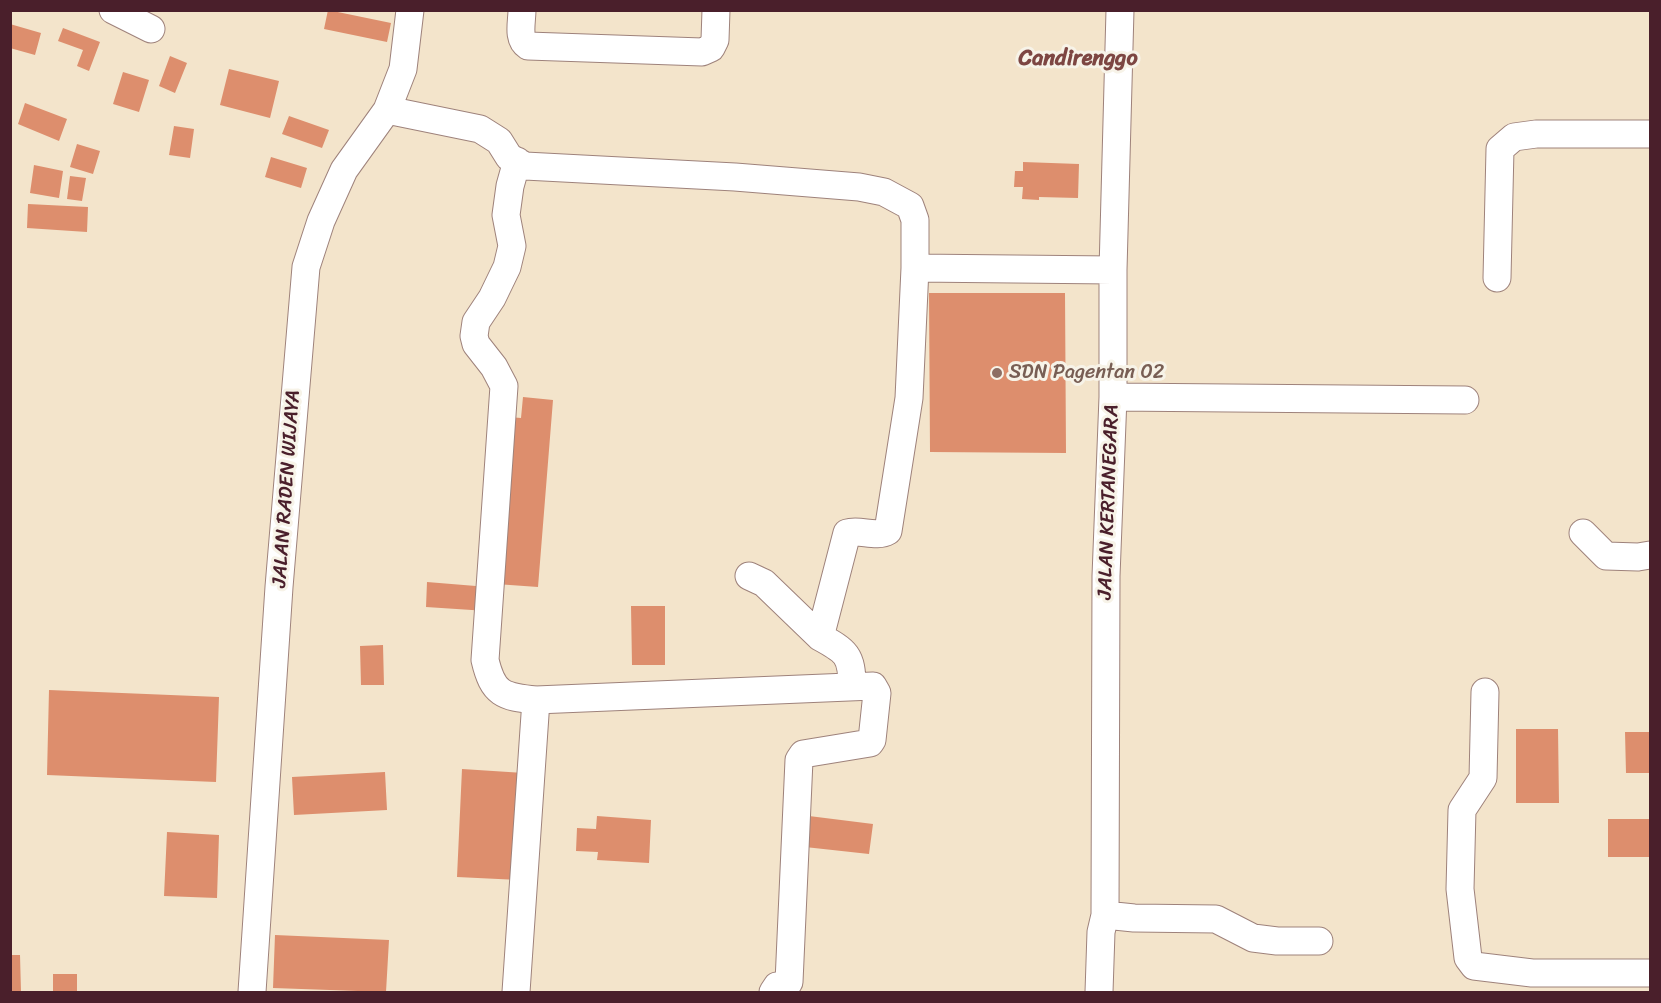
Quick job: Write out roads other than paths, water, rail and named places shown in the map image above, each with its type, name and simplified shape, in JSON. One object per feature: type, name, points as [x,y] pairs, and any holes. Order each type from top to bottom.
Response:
[{"type":"street","points":[[113,10],[151,29]]},
{"type":"street","name":"JALAN RADEN WIJAYA","points":[[252,993],[279,599],[306,267],[321,222],[344,170],[387,110],[403,69],[410,10]]},
{"type":"street","points":[[522,10],[522,38],[528,46],[702,52],[711,48],[715,40],[716,10]]},
{"type":"street","name":"JALAN KERTANEGARA","points":[[1100,993],[1101,932],[1105,915],[1106,576],[1113,397],[1113,270],[1120,10]]},
{"type":"street","points":[[387,110],[480,129],[499,141],[509,157],[525,166],[735,177],[860,187],[884,192],[910,206],[915,220],[915,268],[909,398],[888,531],[882,534],[853,531],[847,533],[820,637]]},
{"type":"street","points":[[1497,278],[1500,149],[1514,137],[1536,134],[1650,134]]},
{"type":"street","points":[[517,161],[510,186],[506,215],[512,246],[507,267],[492,298],[476,322],[474,336],[476,345],[494,367],[504,386],[485,660],[489,677],[498,690],[510,698],[536,700],[852,686],[873,686],[877,690],[872,740],[861,746],[803,754],[799,759],[789,982],[787,985],[777,986],[773,993]]},
{"type":"street","points":[[915,268],[1113,270]]},
{"type":"street","points":[[1113,397],[1465,400]]},
{"type":"street","points":[[1584,533],[1606,556],[1650,555]]},
{"type":"street","points":[[748,576],[764,583],[820,637],[841,648],[850,661],[852,686]]},
{"type":"street","points":[[1485,692],[1483,778],[1462,810],[1460,889],[1468,958],[1474,966],[1532,973],[1650,972]]},
{"type":"street","points":[[516,993],[536,700]]},
{"type":"street","points":[[1105,915],[1134,918],[1216,919],[1253,938],[1319,941]]},
{"type":"place","name":"SDN Pagentan 02","points":[[997,373]]},
{"type":"district","name":"Candirenggo","points":[[1078,59]]}]
